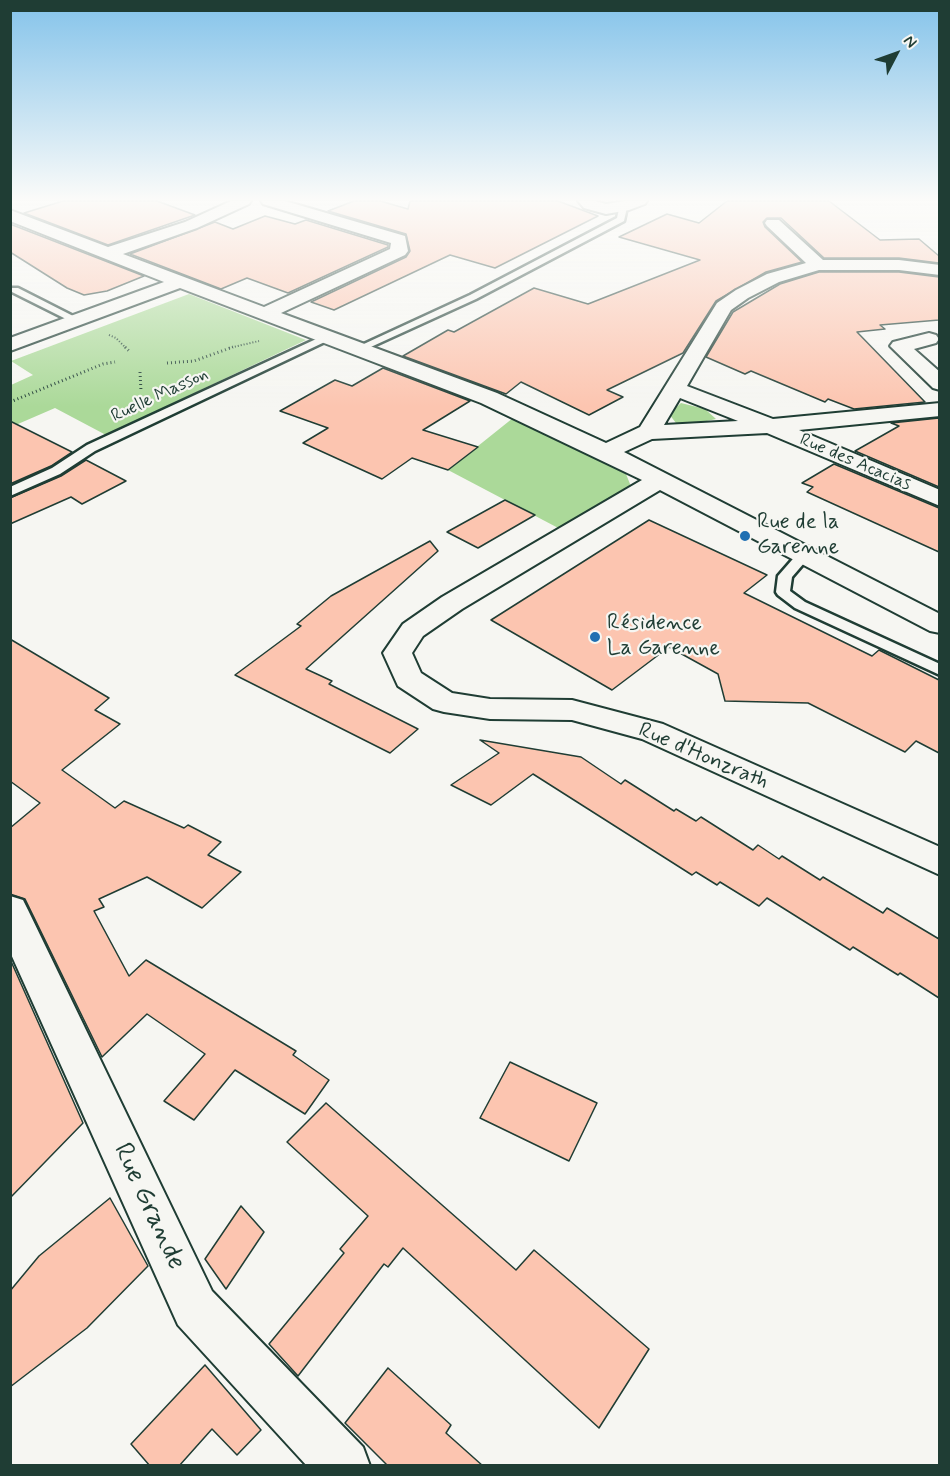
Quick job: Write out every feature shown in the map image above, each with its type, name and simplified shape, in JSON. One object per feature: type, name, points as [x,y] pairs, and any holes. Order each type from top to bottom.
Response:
[{"type":"street","points":[[150,270],[489,398],[606,452],[939,625]]},
{"type":"street","points":[[265,314],[359,270]]},
{"type":"street","points":[[648,432],[724,307],[742,294],[773,278],[801,270]]},
{"type":"street","points":[[10,345],[180,282]]},
{"type":"street","points":[[929,339],[900,346],[939,384]]},
{"type":"street","name":"Rue des Acacias","points":[[674,388],[770,426],[939,499]]},
{"type":"street","points":[[606,452],[648,432],[770,426],[939,409]]},
{"type":"street","name":"Rue d'Honzrath","points":[[659,480],[452,603],[413,630],[397,653],[409,679],[444,702],[490,710],[572,710],[652,731],[939,862]]},
{"type":"street","name":"Rue Grande","points":[[10,910],[195,1308],[344,1466]]},
{"type":"lane","points":[[358,349],[473,297],[524,270]]},
{"type":"lane","points":[[15,290],[76,320]]},
{"type":"lane","name":"Ruelle Masson","points":[[10,492],[56,471],[92,448],[327,337]]},
{"type":"lane","points":[[804,555],[785,576],[783,592],[800,605],[939,670]]},
{"type":"path","points":[[10,402],[103,364],[115,362]]},
{"type":"path","points":[[140,372],[141,391]]},
{"type":"green space","points":[[189,294],[306,340],[106,435],[55,408],[11,427],[11,385],[33,375],[11,361]]},
{"type":"green space","points":[[681,403],[705,409],[716,419],[688,425],[676,423],[669,414]]},
{"type":"green space","points":[[513,418],[626,474],[632,489],[562,530],[448,470]]},
{"type":"building","points":[[38,270],[128,270],[144,276],[107,291],[84,295],[67,288]]},
{"type":"building","points":[[171,270],[338,270],[288,293],[247,278],[221,289]]},
{"type":"building","points":[[379,270],[419,270],[334,310],[311,302]]},
{"type":"building","points":[[675,270],[774,270],[716,301],[683,353],[607,390],[623,397],[589,415],[521,382],[506,394],[403,356],[448,330],[454,332],[534,288],[588,304]]},
{"type":"building","points":[[819,272],[899,272],[939,277],[939,320],[880,325],[885,329],[857,332],[925,402],[854,409],[828,399],[825,402],[751,371],[745,374],[706,357],[733,312],[780,284]]},
{"type":"building","points":[[383,368],[470,401],[423,430],[478,447],[448,470],[412,458],[382,479],[303,443],[328,428],[280,411],[335,380],[352,386]]},
{"type":"building","points":[[939,418],[939,487],[855,451],[899,426],[891,423]]},
{"type":"building","points":[[10,421],[72,452],[51,466],[10,484]]},
{"type":"building","points":[[86,460],[126,481],[82,504],[71,497],[10,524],[10,498],[61,476]]},
{"type":"building","points":[[834,464],[939,508],[939,552],[807,492],[813,487],[802,483]]},
{"type":"building","points":[[505,500],[535,515],[478,548],[447,532]]},
{"type":"building","name":"Résidence La Garenne","points":[[649,520],[767,575],[744,593],[872,656],[879,650],[939,680],[939,753],[916,741],[905,752],[808,703],[725,701],[718,674],[669,647],[612,690],[491,620]]},
{"type":"building","points":[[430,541],[438,551],[306,669],[332,681],[329,684],[418,729],[390,753],[235,675],[301,626],[297,624],[331,596]]},
{"type":"building","points":[[10,639],[109,698],[95,710],[120,724],[62,770],[115,808],[124,801],[184,828],[188,825],[221,842],[208,855],[241,872],[202,908],[147,877],[99,899],[104,907],[94,911],[129,976],[146,960],[296,1051],[293,1055],[329,1080],[305,1114],[235,1070],[194,1120],[164,1101],[205,1054],[147,1014],[102,1057],[25,899],[10,894],[10,828],[40,803],[10,781]]},
{"type":"building","points":[[480,740],[581,757],[621,784],[625,780],[674,811],[676,809],[696,821],[701,817],[753,850],[758,845],[779,859],[782,856],[820,880],[823,877],[883,913],[887,908],[939,939],[939,998],[853,947],[850,950],[767,898],[759,906],[720,882],[717,885],[696,872],[692,875],[533,774],[491,805],[451,785],[499,753]]},
{"type":"building","points":[[10,959],[83,1123],[10,1198]]},
{"type":"building","points":[[510,1062],[597,1103],[569,1161],[480,1118]]},
{"type":"building","points":[[326,1103],[516,1270],[534,1250],[649,1349],[599,1428],[403,1248],[388,1267],[384,1264],[298,1376],[269,1344],[344,1253],[340,1249],[368,1216],[287,1142]]},
{"type":"building","points":[[110,1198],[148,1266],[87,1328],[10,1387],[10,1291],[39,1256]]},
{"type":"building","points":[[241,1206],[264,1232],[226,1289],[205,1259]]},
{"type":"building","points":[[205,1365],[261,1430],[237,1455],[212,1429],[179,1466],[150,1466],[131,1444]]},
{"type":"building","points":[[388,1368],[451,1425],[446,1433],[483,1466],[388,1466],[345,1423]]},
{"type":"place","name":"Rue de la Garenne","points":[[745,536]]},
{"type":"place","name":"Résidence La Garenne","points":[[595,637]]}]
